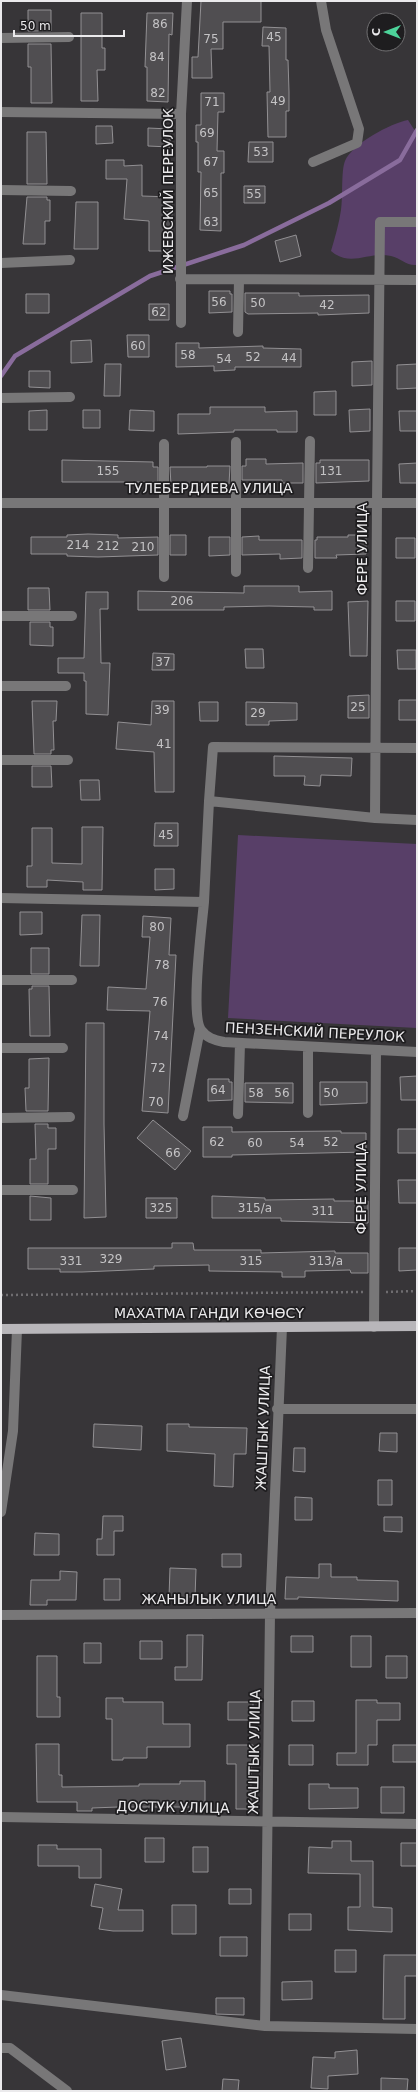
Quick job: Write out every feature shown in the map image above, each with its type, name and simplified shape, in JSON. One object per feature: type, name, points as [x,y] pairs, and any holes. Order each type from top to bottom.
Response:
[{"type":"main road","name":"МАХАТМА ГАНДИ КӨЧӨСҮ","points":[[1,1329],[417,1326]]},
{"type":"street","name":"ИЖЕВСКИЙ ПЕРЕУЛОК","points":[[186,1],[181,114],[180,279],[417,280]]},
{"type":"street","points":[[313,162],[357,143],[359,129],[326,30],[321,1]]},
{"type":"street","points":[[1,38],[69,37]]},
{"type":"street","points":[[1,112],[181,114]]},
{"type":"street","points":[[1,190],[71,191]]},
{"type":"street","points":[[380,280],[380,222],[417,222]]},
{"type":"street","points":[[1,263],[70,260]]},
{"type":"street","points":[[180,279],[181,323]]},
{"type":"street","points":[[238,332],[239,280]]},
{"type":"street","name":"ФЕРЕ УЛИЦА","points":[[375,818],[376,502],[380,280]]},
{"type":"street","points":[[1,398],[70,397]]},
{"type":"street","points":[[308,568],[310,441]]},
{"type":"street","points":[[236,442],[236,572]]},
{"type":"street","points":[[164,444],[164,577]]},
{"type":"street","name":"ТУЛЕБЕРДИЕВА УЛИЦА","points":[[1,503],[417,503]]},
{"type":"street","points":[[1,616],[72,616]]},
{"type":"street","points":[[1,686],[66,686]]},
{"type":"street","points":[[183,1116],[200,1028],[196,1010],[213,747],[417,748]]},
{"type":"street","points":[[1,760],[68,760]]},
{"type":"street","points":[[209,801],[375,818],[417,820]]},
{"type":"street","points":[[1,898],[204,902]]},
{"type":"street","points":[[1,980],[72,980]]},
{"type":"street","name":"ПЕНЗЕНСКИЙ ПЕРЕУЛОК","points":[[200,1028],[210,1040],[240,1043],[417,1052]]},
{"type":"street","points":[[238,1114],[240,1043]]},
{"type":"street","points":[[308,1046],[308,1113]]},
{"type":"street","points":[[1,1048],[63,1048]]},
{"type":"street","name":"ФЕРЕ УЛИЦА","points":[[374,1326],[376,1050]]},
{"type":"street","points":[[1,1118],[70,1117]]},
{"type":"street","points":[[1,1190],[73,1190]]},
{"type":"street","name":"ЖАШТЫК УЛИЦА","points":[[265,2026],[270,1613],[277,1409],[282,1327]]},
{"type":"street","points":[[1,1512],[13,1431],[17,1328]]},
{"type":"street","points":[[277,1409],[417,1409]]},
{"type":"street","name":"ЖАНЫЛЫК УЛИЦА","points":[[1,1615],[417,1613]]},
{"type":"street","name":"ДОСТУК УЛИЦА","points":[[1,1817],[268,1823],[417,1824]]},
{"type":"street","points":[[1,1995],[265,2026],[417,2029]]},
{"type":"street","points":[[1,2048],[10,2048],[67,2091]]},
{"type":"path","points":[[1,1295],[417,1291]]},
{"type":"shaded area","points":[[408,120],[417,134],[417,265],[407,263],[398,258],[383,255],[353,259],[338,256],[331,251],[341,210],[345,161],[355,148],[373,135],[392,125]]},
{"type":"shaded area","points":[[238,835],[417,844],[417,1028],[228,1018]]},
{"type":"building","points":[[201,1],[261,1],[261,22],[223,22],[223,49],[211,49],[212,78],[192,78],[192,57],[198,57]]},
{"type":"building","points":[[28,10],[51,10],[51,31],[28,31]]},
{"type":"building","points":[[81,13],[102,13],[102,48],[105,48],[105,70],[97,70],[98,101],[81,101]]},
{"type":"building","points":[[147,13],[173,13],[172,35],[169,34],[168,102],[147,101],[147,67],[145,67]]},
{"type":"building","points":[[263,27],[286,28],[289,111],[286,111],[286,137],[268,137],[267,92],[270,92],[269,46],[262,46]]},
{"type":"building","points":[[28,44],[51,44],[52,103],[31,103],[31,67],[28,67]]},
{"type":"building","points":[[201,93],[224,93],[224,112],[218,112],[217,151],[224,151],[224,173],[221,173],[221,231],[200,230],[201,172],[198,172],[198,142],[196,142],[196,125],[201,125]]},
{"type":"building","points":[[96,126],[112,126],[113,143],[96,144]]},
{"type":"building","points":[[148,128],[170,129],[170,147],[148,146]]},
{"type":"building","points":[[27,132],[46,132],[47,184],[27,184]]},
{"type":"building","points":[[249,142],[273,142],[273,162],[248,162]]},
{"type":"building","points":[[106,160],[124,160],[124,166],[142,165],[142,196],[172,197],[172,251],[149,251],[149,221],[124,219],[127,179],[106,179]]},
{"type":"building","points":[[244,186],[265,186],[265,203],[244,203]]},
{"type":"building","points":[[27,197],[47,197],[47,200],[50,200],[50,221],[45,221],[45,244],[23,244]]},
{"type":"building","points":[[76,202],[98,202],[98,249],[74,249]]},
{"type":"building","points":[[296,235],[301,256],[280,262],[275,241]]},
{"type":"building","points":[[209,291],[230,291],[230,294],[232,294],[232,312],[209,313]]},
{"type":"building","points":[[245,293],[299,293],[299,296],[369,295],[369,313],[318,315],[318,313],[248,314],[245,312]]},
{"type":"building","points":[[26,294],[49,294],[49,313],[26,313]]},
{"type":"building","points":[[149,304],[169,304],[169,320],[149,320]]},
{"type":"building","points":[[127,335],[149,335],[149,357],[128,357]]},
{"type":"building","points":[[91,340],[92,362],[71,363],[71,341]]},
{"type":"building","points":[[176,343],[199,343],[199,348],[263,346],[263,348],[301,349],[301,367],[235,367],[235,370],[214,371],[214,366],[176,367]]},
{"type":"building","points":[[372,361],[372,385],[352,386],[352,362]]},
{"type":"building","points":[[105,364],[121,364],[120,396],[104,396]]},
{"type":"building","points":[[417,364],[417,388],[397,389],[397,365]]},
{"type":"building","points":[[29,371],[50,371],[50,388],[29,387]]},
{"type":"building","points":[[336,391],[336,415],[314,415],[314,392]]},
{"type":"building","points":[[210,407],[265,407],[265,412],[297,411],[297,432],[277,432],[277,430],[234,430],[234,432],[178,434],[178,414],[210,414]]},
{"type":"building","points":[[370,409],[370,431],[350,432],[349,410]]},
{"type":"building","points":[[47,410],[47,430],[29,430],[29,411]]},
{"type":"building","points":[[83,410],[100,410],[100,428],[83,428]]},
{"type":"building","points":[[130,410],[154,411],[154,431],[129,430]]},
{"type":"building","points":[[399,411],[417,411],[417,431],[400,431]]},
{"type":"building","points":[[246,459],[266,459],[266,464],[303,463],[303,483],[282,483],[282,480],[242,480],[242,466],[246,466]]},
{"type":"building","points":[[62,460],[153,462],[153,467],[158,467],[158,482],[62,482]]},
{"type":"building","points":[[320,460],[369,460],[369,481],[316,483],[316,463],[320,463]]},
{"type":"building","points":[[417,463],[417,483],[400,483],[399,464]]},
{"type":"building","points":[[230,466],[229,484],[171,486],[170,467]]},
{"type":"building","points":[[67,535],[118,535],[118,538],[158,537],[158,555],[98,557],[67,556],[67,554],[31,554],[31,537],[67,537]]},
{"type":"building","points":[[170,535],[186,535],[186,555],[170,555]]},
{"type":"building","points":[[348,535],[366,535],[366,554],[336,555],[337,558],[315,558],[315,540],[317,540],[317,537],[348,537]]},
{"type":"building","points":[[259,536],[259,540],[302,540],[302,558],[280,559],[280,554],[242,555],[242,537]]},
{"type":"building","points":[[209,537],[230,537],[230,555],[209,556]]},
{"type":"building","points":[[396,538],[415,538],[415,558],[396,558]]},
{"type":"building","points":[[244,586],[299,586],[299,592],[332,591],[332,610],[314,610],[314,607],[269,606],[224,607],[224,610],[138,610],[138,591],[244,593]]},
{"type":"building","points":[[28,588],[49,588],[50,610],[28,610]]},
{"type":"building","points":[[86,592],[108,592],[108,609],[100,609],[101,663],[110,663],[108,715],[86,714],[86,681],[84,681],[84,673],[58,673],[58,658],[84,658]]},
{"type":"building","points":[[368,601],[367,656],[350,656],[348,602]]},
{"type":"building","points":[[396,601],[415,601],[415,621],[396,621]]},
{"type":"building","points":[[30,622],[50,622],[50,627],[53,627],[53,646],[30,645]]},
{"type":"building","points":[[245,649],[263,649],[264,668],[246,668]]},
{"type":"building","points":[[397,650],[416,650],[416,669],[398,669]]},
{"type":"building","points":[[153,653],[174,654],[174,670],[152,670]]},
{"type":"building","points":[[369,695],[369,718],[348,718],[348,696]]},
{"type":"building","points":[[399,700],[417,700],[417,720],[399,720]]},
{"type":"building","points":[[32,701],[57,701],[56,721],[53,721],[54,750],[51,750],[51,754],[34,754]]},
{"type":"building","points":[[152,701],[174,701],[174,792],[155,792],[154,752],[116,749],[118,722],[151,725]]},
{"type":"building","points":[[199,702],[218,702],[218,721],[200,721]]},
{"type":"building","points":[[246,702],[297,703],[297,720],[269,721],[269,725],[246,725]]},
{"type":"building","points":[[274,756],[352,758],[351,776],[321,775],[320,786],[304,785],[305,776],[274,776]]},
{"type":"building","points":[[32,766],[51,766],[52,787],[32,787]]},
{"type":"building","points":[[80,780],[99,780],[100,800],[81,800]]},
{"type":"building","points":[[155,823],[178,823],[178,846],[154,846]]},
{"type":"building","points":[[82,827],[103,827],[102,890],[83,890],[83,882],[47,880],[47,887],[27,887],[27,866],[32,866],[32,828],[52,828],[52,863],[82,864]]},
{"type":"building","points":[[155,869],[174,869],[174,889],[155,890]]},
{"type":"building","points":[[20,912],[42,912],[42,934],[20,935]]},
{"type":"building","points":[[82,915],[100,915],[99,966],[80,966]]},
{"type":"building","points":[[143,916],[171,918],[169,955],[176,955],[168,1113],[142,1111],[150,1011],[107,1010],[108,987],[146,989],[150,937],[142,937]]},
{"type":"building","points":[[31,948],[49,948],[49,974],[31,974]]},
{"type":"building","points":[[32,986],[49,986],[50,1036],[30,1036],[29,989],[32,989]]},
{"type":"building","points":[[86,1023],[104,1023],[106,1217],[84,1218]]},
{"type":"building","points":[[49,1058],[48,1111],[26,1111],[25,1088],[29,1088],[29,1059]]},
{"type":"building","points":[[417,1076],[417,1100],[401,1100],[400,1077]]},
{"type":"building","points":[[208,1079],[229,1079],[229,1082],[232,1082],[232,1100],[208,1101]]},
{"type":"building","points":[[320,1082],[367,1082],[367,1103],[320,1105]]},
{"type":"building","points":[[245,1083],[293,1083],[293,1103],[245,1102]]},
{"type":"building","points":[[153,1120],[191,1151],[175,1170],[137,1138]]},
{"type":"building","points":[[35,1124],[48,1124],[48,1128],[56,1128],[56,1149],[48,1149],[48,1184],[30,1184],[30,1159],[36,1159]]},
{"type":"building","points":[[203,1127],[232,1127],[232,1132],[341,1131],[341,1133],[366,1133],[366,1152],[203,1157]]},
{"type":"building","points":[[398,1129],[417,1129],[417,1153],[398,1153]]},
{"type":"building","points":[[398,1180],[417,1180],[417,1203],[399,1203]]},
{"type":"building","points":[[30,1196],[51,1198],[51,1220],[30,1220]]},
{"type":"building","points":[[212,1196],[265,1198],[265,1200],[334,1199],[334,1201],[368,1201],[368,1223],[281,1221],[281,1218],[212,1218]]},
{"type":"building","points":[[146,1198],[177,1198],[177,1218],[146,1218]]},
{"type":"building","points":[[172,1243],[193,1243],[194,1250],[261,1250],[261,1253],[335,1251],[335,1253],[368,1253],[368,1273],[351,1273],[350,1270],[305,1271],[305,1277],[282,1277],[282,1272],[209,1271],[209,1265],[154,1266],[154,1269],[82,1272],[60,1272],[60,1269],[28,1269],[28,1248],[172,1248]]},
{"type":"building","points":[[399,1248],[417,1248],[417,1270],[399,1271]]},
{"type":"building","points":[[94,1424],[142,1426],[141,1450],[93,1447]]},
{"type":"building","points":[[167,1424],[189,1424],[189,1427],[247,1428],[246,1454],[234,1454],[233,1487],[214,1486],[215,1454],[167,1451]]},
{"type":"building","points":[[380,1433],[397,1433],[397,1452],[379,1451]]},
{"type":"building","points":[[294,1448],[305,1448],[305,1472],[293,1471]]},
{"type":"building","points":[[378,1480],[392,1480],[392,1505],[378,1505]]},
{"type":"building","points":[[295,1497],[312,1498],[312,1520],[295,1520]]},
{"type":"building","points":[[103,1516],[123,1516],[123,1531],[114,1531],[114,1555],[97,1555],[97,1539],[102,1539]]},
{"type":"building","points":[[384,1517],[402,1517],[402,1532],[384,1531]]},
{"type":"building","points":[[35,1533],[59,1534],[59,1555],[34,1555]]},
{"type":"building","points":[[222,1554],[241,1554],[241,1567],[222,1567]]},
{"type":"building","points":[[319,1564],[331,1564],[331,1577],[357,1577],[357,1580],[398,1581],[398,1601],[298,1597],[298,1599],[285,1599],[286,1577],[319,1578]]},
{"type":"building","points":[[170,1568],[196,1569],[195,1597],[169,1597]]},
{"type":"building","points":[[60,1571],[77,1572],[76,1600],[47,1600],[47,1605],[30,1605],[31,1580],[60,1580]]},
{"type":"building","points":[[104,1579],[120,1579],[120,1600],[104,1600]]},
{"type":"building","points":[[187,1635],[203,1635],[202,1680],[175,1680],[175,1667],[187,1667]]},
{"type":"building","points":[[291,1636],[313,1636],[313,1652],[291,1652]]},
{"type":"building","points":[[351,1636],[371,1636],[371,1667],[351,1667]]},
{"type":"building","points":[[140,1641],[162,1641],[162,1659],[140,1659]]},
{"type":"building","points":[[84,1643],[101,1643],[101,1663],[84,1663]]},
{"type":"building","points":[[37,1656],[57,1656],[57,1697],[60,1697],[60,1717],[37,1717]]},
{"type":"building","points":[[386,1656],[407,1656],[407,1678],[386,1678]]},
{"type":"building","points":[[106,1698],[123,1698],[123,1702],[163,1702],[163,1724],[190,1724],[190,1747],[147,1747],[147,1758],[123,1758],[123,1760],[112,1760],[112,1719],[106,1719]]},
{"type":"building","points":[[356,1700],[377,1700],[377,1703],[400,1703],[400,1720],[377,1720],[377,1745],[368,1745],[368,1765],[337,1765],[337,1753],[356,1753]]},
{"type":"building","points":[[292,1701],[314,1701],[314,1721],[292,1721]]},
{"type":"building","points":[[228,1702],[253,1702],[253,1720],[228,1720]]},
{"type":"building","points":[[36,1744],[59,1744],[59,1775],[62,1775],[62,1787],[139,1786],[139,1784],[180,1784],[180,1781],[205,1781],[205,1807],[118,1807],[92,1808],[92,1811],[77,1811],[77,1802],[37,1802]]},
{"type":"building","points":[[227,1745],[253,1745],[253,1764],[251,1764],[251,1809],[236,1809],[236,1764],[227,1764]]},
{"type":"building","points":[[289,1745],[313,1745],[313,1765],[289,1765]]},
{"type":"building","points":[[393,1745],[417,1745],[417,1762],[393,1762]]},
{"type":"building","points":[[309,1784],[329,1784],[329,1788],[358,1788],[358,1808],[309,1809]]},
{"type":"building","points":[[381,1787],[404,1787],[404,1813],[381,1813]]},
{"type":"building","points":[[145,1838],[164,1838],[164,1862],[145,1862]]},
{"type":"building","points":[[332,1841],[351,1841],[351,1861],[373,1861],[373,1907],[392,1908],[392,1932],[348,1930],[348,1907],[360,1907],[360,1874],[308,1873],[309,1847],[332,1848]]},
{"type":"building","points":[[401,1843],[417,1843],[417,1866],[401,1866]]},
{"type":"building","points":[[38,1845],[57,1845],[57,1849],[101,1849],[101,1878],[79,1878],[79,1866],[38,1866]]},
{"type":"building","points":[[193,1847],[208,1847],[208,1872],[193,1872]]},
{"type":"building","points":[[95,1884],[122,1889],[118,1910],[143,1910],[143,1931],[113,1931],[99,1929],[103,1908],[91,1906]]},
{"type":"building","points":[[229,1889],[251,1889],[251,1904],[229,1904]]},
{"type":"building","points":[[172,1905],[196,1905],[196,1934],[172,1934]]},
{"type":"building","points":[[289,1914],[311,1914],[311,1930],[289,1930]]},
{"type":"building","points":[[220,1937],[247,1937],[247,1956],[220,1956]]},
{"type":"building","points":[[335,1950],[356,1950],[356,1972],[335,1972]]},
{"type":"building","points":[[384,1955],[417,1955],[417,1976],[405,1976],[405,2019],[383,2019]]},
{"type":"building","points":[[312,1981],[312,1999],[282,2000],[282,1982]]},
{"type":"building","points":[[216,1998],[244,1998],[244,2015],[216,2014]]},
{"type":"building","points":[[181,2038],[186,2067],[166,2070],[162,2041]]},
{"type":"building","points":[[357,2050],[358,2074],[328,2076],[328,2089],[311,2088],[313,2057],[335,2058],[335,2052]]},
{"type":"building","points":[[381,2078],[408,2079],[407,2091],[381,2091]]},
{"type":"building","points":[[223,2079],[239,2080],[238,2091],[222,2091]]},
{"type":"waterway","points":[[1,376],[15,356],[150,276],[244,245],[329,203],[400,160],[417,130]]}]
